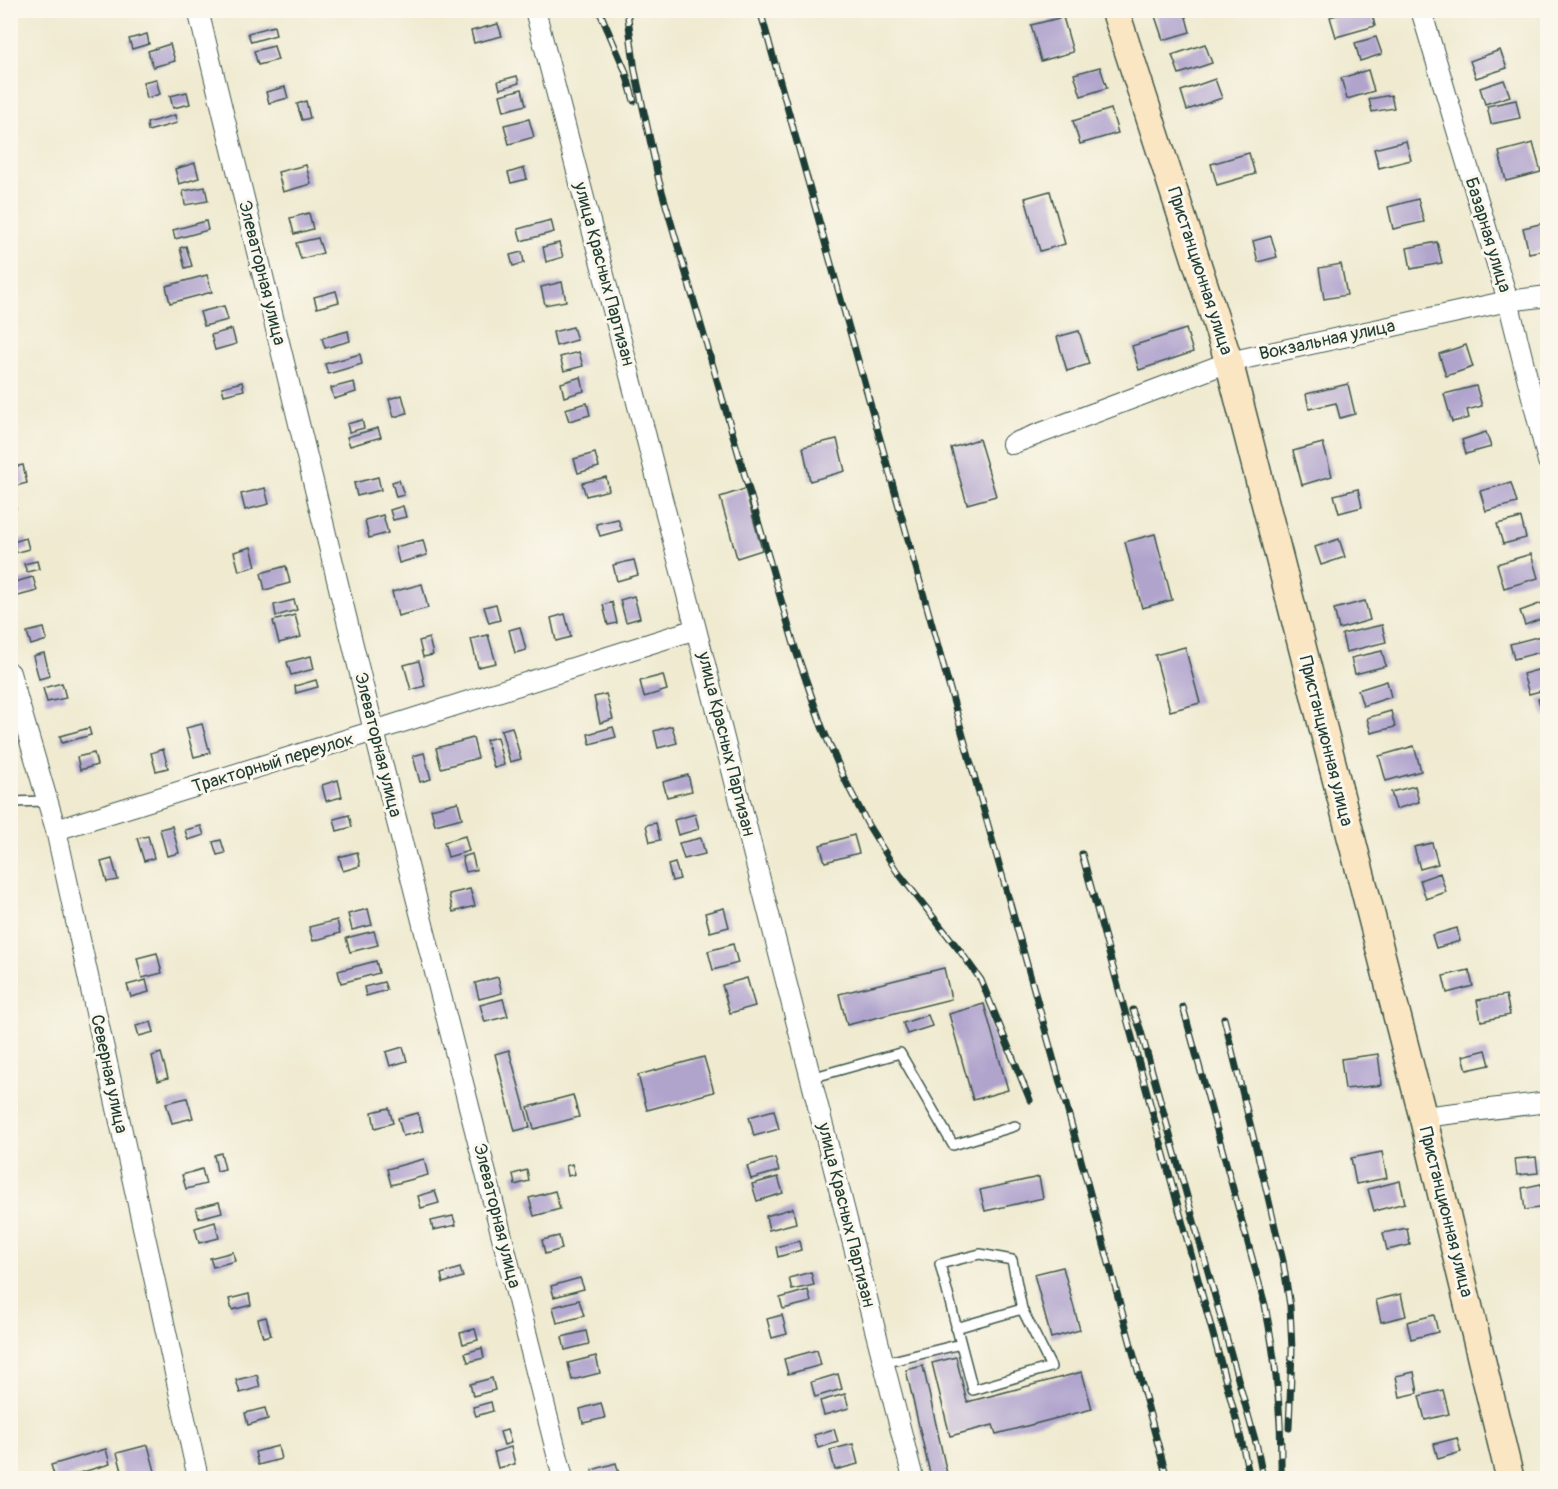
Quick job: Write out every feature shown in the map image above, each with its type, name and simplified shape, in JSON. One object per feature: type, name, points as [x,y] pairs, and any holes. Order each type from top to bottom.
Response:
[{"type":"street","name":"Элеваторная улица","points":[[198,10],[375,731],[563,1479]]},
{"type":"street","name":"улица Красных Партизан","points":[[535,10],[913,1479]]},
{"type":"street","name":"Пристанционная улица","points":[[1114,10],[1229,362],[1423,1118],[1510,1479]]},
{"type":"street","name":"Базарная улица","points":[[1421,10],[1508,301],[1548,461]]},
{"type":"street","name":"Вокзальная улица","points":[[1012,444],[1229,362],[1508,301],[1548,296]]},
{"type":"street","name":"Тракторный переулок","points":[[56,830],[696,629]]},
{"type":"street","name":"Северная улица","points":[[10,672],[56,830],[198,1479]]},
{"type":"street","points":[[1423,1118],[1548,1101]]},
{"type":"lane","points":[[10,802],[47,801]]},
{"type":"lane","points":[[811,1078],[900,1053],[953,1144],[1015,1126]]},
{"type":"lane","points":[[980,1254],[1012,1260],[1022,1309],[1051,1367],[973,1390],[956,1328],[940,1264],[980,1254]]},
{"type":"lane","points":[[956,1328],[1022,1309]]},
{"type":"lane","points":[[884,1364],[961,1344]]},
{"type":"building","points":[[1173,10],[1184,10],[1190,32],[1163,40],[1155,16]]},
{"type":"building","points":[[1354,10],[1371,10],[1375,26],[1336,37],[1330,17]]},
{"type":"building","points":[[1454,10],[1475,10],[1476,11],[1456,16]]},
{"type":"building","points":[[1063,17],[1073,52],[1041,61],[1031,25]]},
{"type":"building","points":[[498,24],[502,36],[474,43],[471,31]]},
{"type":"building","points":[[274,26],[276,35],[251,42],[248,33]]},
{"type":"building","points":[[147,34],[149,44],[132,49],[129,39]]},
{"type":"building","points":[[1376,37],[1382,54],[1360,61],[1355,43]]},
{"type":"building","points":[[170,44],[175,61],[153,67],[148,51]]},
{"type":"building","points":[[1205,44],[1212,63],[1179,74],[1172,55]]},
{"type":"building","points":[[274,46],[278,60],[258,65],[254,51]]},
{"type":"building","points":[[1500,50],[1507,68],[1476,78],[1470,61]]},
{"type":"building","points":[[1100,67],[1107,88],[1081,96],[1074,74]]},
{"type":"building","points":[[1368,70],[1374,91],[1347,99],[1341,78]]},
{"type":"building","points":[[517,76],[519,83],[500,89],[498,81]]},
{"type":"building","points":[[156,79],[160,94],[147,98],[143,82]]},
{"type":"building","points":[[1215,79],[1222,98],[1187,110],[1181,91]]},
{"type":"building","points":[[1504,80],[1510,96],[1485,104],[1480,88]]},
{"type":"building","points":[[285,87],[288,98],[269,103],[266,92]]},
{"type":"building","points":[[522,89],[526,105],[504,111],[500,95]]},
{"type":"building","points":[[187,92],[190,104],[173,108],[170,96]]},
{"type":"building","points":[[1391,95],[1394,108],[1372,112],[1369,99]]},
{"type":"building","points":[[1516,100],[1520,118],[1491,124],[1487,106]]},
{"type":"building","points":[[306,101],[310,118],[302,120],[297,104]]},
{"type":"building","points":[[1111,109],[1118,133],[1080,144],[1073,121]]},
{"type":"building","points":[[175,115],[177,123],[148,131],[147,123]]},
{"type":"building","points":[[529,119],[534,137],[509,144],[504,125]]},
{"type":"building","points":[[1406,141],[1411,160],[1379,168],[1374,149]]},
{"type":"building","points":[[1533,143],[1541,172],[1506,181],[1499,152]]},
{"type":"building","points":[[1249,153],[1255,174],[1217,185],[1211,164]]},
{"type":"building","points":[[195,163],[199,178],[179,184],[175,169]]},
{"type":"building","points":[[306,165],[311,184],[283,192],[278,172]]},
{"type":"building","points":[[524,168],[527,179],[511,183],[508,173]]},
{"type":"building","points":[[205,187],[208,201],[185,205],[183,191]]},
{"type":"building","points":[[1050,191],[1065,244],[1040,251],[1025,198]]},
{"type":"building","points":[[1418,199],[1424,222],[1393,229],[1388,207]]},
{"type":"building","points":[[309,213],[313,229],[294,234],[290,218]]},
{"type":"building","points":[[551,220],[554,232],[521,241],[518,229]]},
{"type":"building","points":[[206,221],[208,230],[175,239],[173,230]]},
{"type":"building","points":[[1544,223],[1548,235],[1548,249],[1529,253],[1523,228]]},
{"type":"building","points":[[1271,236],[1277,257],[1258,262],[1253,241]]},
{"type":"building","points":[[318,238],[323,253],[301,259],[296,243]]},
{"type":"building","points":[[1437,242],[1442,263],[1411,269],[1407,248]]},
{"type":"building","points":[[559,243],[563,257],[546,262],[543,247]]},
{"type":"building","points":[[186,246],[192,266],[185,268],[180,248]]},
{"type":"building","points":[[522,252],[524,263],[513,266],[510,255]]},
{"type":"building","points":[[1341,264],[1347,295],[1324,299],[1319,268]]},
{"type":"building","points":[[207,275],[212,292],[170,303],[166,286]]},
{"type":"building","points":[[562,282],[566,301],[545,305],[541,287]]},
{"type":"building","points":[[336,291],[339,302],[317,308],[314,297]]},
{"type":"building","points":[[224,306],[228,320],[204,326],[200,312]]},
{"type":"building","points":[[573,327],[577,340],[556,346],[553,332]]},
{"type":"building","points":[[232,329],[236,344],[215,350],[211,335]]},
{"type":"building","points":[[1186,329],[1193,352],[1139,370],[1132,346]]},
{"type":"building","points":[[348,331],[350,341],[325,348],[322,338]]},
{"type":"building","points":[[1079,331],[1089,364],[1067,371],[1057,337]]},
{"type":"building","points":[[1466,345],[1473,367],[1446,376],[1439,354]]},
{"type":"building","points":[[579,352],[583,366],[564,371],[560,357]]},
{"type":"building","points":[[360,354],[362,364],[328,374],[325,364]]},
{"type":"building","points":[[581,377],[584,391],[564,397],[561,383]]},
{"type":"building","points":[[242,382],[244,390],[224,395],[222,387]]},
{"type":"building","points":[[354,382],[356,392],[334,399],[331,388]]},
{"type":"building","points":[[1348,384],[1355,414],[1340,418],[1336,403],[1309,409],[1306,394]]},
{"type":"building","points":[[1476,386],[1482,406],[1467,410],[1469,418],[1452,422],[1444,394]]},
{"type":"building","points":[[402,395],[407,413],[394,417],[389,399]]},
{"type":"building","points":[[587,403],[590,415],[569,421],[565,409]]},
{"type":"building","points":[[362,420],[364,428],[349,432],[347,424]]},
{"type":"building","points":[[378,428],[381,437],[350,446],[347,437]]},
{"type":"building","points":[[1486,432],[1491,447],[1466,454],[1462,440]]},
{"type":"building","points":[[837,439],[845,471],[810,481],[803,447]]},
{"type":"building","points":[[979,439],[996,496],[967,504],[951,448]]},
{"type":"building","points":[[1323,443],[1332,476],[1302,485],[1293,451]]},
{"type":"building","points":[[595,453],[599,467],[578,473],[574,459]]},
{"type":"building","points":[[23,465],[27,483],[12,487],[10,468]]},
{"type":"building","points":[[378,477],[381,490],[357,496],[354,483]]},
{"type":"building","points":[[606,477],[609,490],[586,496],[582,483]]},
{"type":"building","points":[[399,480],[404,495],[396,497],[392,482]]},
{"type":"building","points":[[1511,483],[1517,503],[1486,511],[1480,491]]},
{"type":"building","points":[[265,488],[269,504],[245,510],[241,494]]},
{"type":"building","points":[[745,489],[762,550],[737,558],[720,497]]},
{"type":"building","points":[[1358,489],[1362,507],[1339,513],[1334,495]]},
{"type":"building","points":[[10,496],[13,496],[16,509],[10,510]]},
{"type":"building","points":[[403,506],[406,517],[393,520],[390,510]]},
{"type":"building","points":[[383,515],[388,533],[369,538],[365,520]]},
{"type":"building","points":[[1521,518],[1526,538],[1503,544],[1497,524]]},
{"type":"building","points":[[618,519],[622,530],[600,536],[596,524]]},
{"type":"building","points":[[1155,534],[1172,600],[1142,608],[1125,542]]},
{"type":"building","points":[[26,538],[29,549],[10,554],[10,543]]},
{"type":"building","points":[[1339,539],[1345,557],[1321,565],[1315,547]]},
{"type":"building","points":[[423,540],[427,555],[399,563],[395,547]]},
{"type":"building","points":[[251,547],[256,566],[239,571],[234,552]]},
{"type":"building","points":[[1531,554],[1538,578],[1504,588],[1497,564]]},
{"type":"building","points":[[634,560],[638,575],[617,581],[613,565]]},
{"type":"building","points":[[37,561],[39,569],[27,572],[24,564]]},
{"type":"building","points":[[286,566],[290,583],[265,590],[261,573]]},
{"type":"building","points":[[33,577],[37,591],[14,597],[11,583]]},
{"type":"building","points":[[422,584],[428,608],[398,616],[392,592]]},
{"type":"building","points":[[634,596],[640,618],[626,622],[620,600]]},
{"type":"building","points":[[294,600],[297,610],[276,616],[274,605]]},
{"type":"building","points":[[1365,601],[1370,620],[1339,629],[1334,609]]},
{"type":"building","points":[[612,602],[617,623],[608,625],[603,605]]},
{"type":"building","points":[[1542,603],[1546,617],[1525,625],[1520,611]]},
{"type":"building","points":[[496,604],[500,620],[489,623],[484,607]]},
{"type":"building","points":[[565,614],[571,637],[556,641],[551,618]]},
{"type":"building","points":[[295,615],[301,637],[279,643],[273,621]]},
{"type":"building","points":[[1382,625],[1386,642],[1346,652],[1342,634]]},
{"type":"building","points":[[520,627],[526,650],[515,653],[509,630]]},
{"type":"building","points":[[44,628],[47,640],[31,645],[27,632]]},
{"type":"building","points":[[1548,634],[1548,650],[1514,659],[1510,644]]},
{"type":"building","points":[[488,635],[496,663],[478,667],[471,639]]},
{"type":"building","points":[[429,638],[433,655],[423,657],[419,641]]},
{"type":"building","points":[[1185,647],[1200,703],[1170,711],[1155,655]]},
{"type":"building","points":[[1382,651],[1386,666],[1355,674],[1351,658]]},
{"type":"building","points":[[44,653],[50,676],[39,679],[33,656]]},
{"type":"building","points":[[311,656],[314,669],[291,675],[287,662]]},
{"type":"building","points":[[419,661],[425,686],[411,690],[404,665]]},
{"type":"building","points":[[1548,667],[1548,689],[1529,694],[1523,674]]},
{"type":"building","points":[[663,675],[667,690],[644,697],[640,681]]},
{"type":"building","points":[[316,680],[318,687],[296,693],[295,686]]},
{"type":"building","points":[[1387,681],[1391,697],[1363,706],[1358,690]]},
{"type":"building","points":[[62,683],[66,698],[47,702],[43,688]]},
{"type":"building","points":[[606,694],[613,719],[600,723],[594,697]]},
{"type":"building","points":[[1548,696],[1548,716],[1544,717],[1538,699]]},
{"type":"building","points":[[1391,711],[1395,727],[1371,733],[1367,718]]},
{"type":"building","points":[[202,724],[210,753],[194,757],[186,728]]},
{"type":"building","points":[[672,726],[677,743],[658,748],[654,731]]},
{"type":"building","points":[[512,727],[521,759],[510,762],[501,730]]},
{"type":"building","points":[[613,727],[616,737],[590,744],[588,734]]},
{"type":"building","points":[[89,728],[91,735],[62,743],[60,736]]},
{"type":"building","points":[[497,737],[504,765],[494,768],[486,740]]},
{"type":"building","points":[[473,738],[478,758],[441,768],[436,748]]},
{"type":"building","points":[[1414,746],[1421,771],[1386,781],[1379,756]]},
{"type":"building","points":[[163,749],[168,768],[156,771],[151,753]]},
{"type":"building","points":[[94,753],[97,765],[80,770],[77,757]]},
{"type":"building","points":[[424,753],[431,779],[420,782],[413,756]]},
{"type":"building","points":[[688,775],[692,791],[667,797],[663,782]]},
{"type":"building","points":[[338,780],[342,797],[326,801],[322,785]]},
{"type":"building","points":[[1415,786],[1419,802],[1396,809],[1391,792]]},
{"type":"building","points":[[458,802],[462,818],[435,825],[431,809]]},
{"type":"building","points":[[695,814],[699,829],[678,835],[674,820]]},
{"type":"building","points":[[349,815],[352,827],[337,831],[334,819]]},
{"type":"building","points":[[656,823],[660,840],[650,842],[646,825]]},
{"type":"building","points":[[172,826],[179,853],[167,856],[160,829]]},
{"type":"building","points":[[201,826],[204,835],[188,840],[185,830]]},
{"type":"building","points":[[854,835],[859,853],[825,862],[820,845]]},
{"type":"building","points":[[148,836],[154,858],[144,861],[137,838]]},
{"type":"building","points":[[465,836],[469,851],[448,857],[444,842]]},
{"type":"building","points":[[701,838],[705,854],[684,859],[679,843]]},
{"type":"building","points":[[221,840],[225,853],[217,855],[213,842]]},
{"type":"building","points":[[1432,843],[1438,864],[1420,869],[1414,847]]},
{"type":"building","points":[[357,852],[360,866],[343,871],[339,857]]},
{"type":"building","points":[[472,854],[476,870],[466,872],[462,857]]},
{"type":"building","points":[[112,859],[118,880],[107,882],[101,862]]},
{"type":"building","points":[[675,863],[680,879],[672,881],[668,865]]},
{"type":"building","points":[[1440,873],[1446,892],[1426,899],[1420,880]]},
{"type":"building","points":[[470,889],[475,906],[453,912],[449,894]]},
{"type":"building","points":[[724,908],[729,927],[710,932],[705,913]]},
{"type":"building","points":[[368,909],[372,925],[352,930],[348,914]]},
{"type":"building","points":[[337,920],[340,933],[313,941],[309,927]]},
{"type":"building","points":[[1457,928],[1460,941],[1436,948],[1432,935]]},
{"type":"building","points":[[374,931],[378,945],[350,952],[346,938]]},
{"type":"building","points":[[733,944],[738,963],[713,970],[708,951]]},
{"type":"building","points":[[157,953],[162,973],[142,978],[137,958]]},
{"type":"building","points":[[376,961],[379,973],[341,983],[338,971]]},
{"type":"building","points":[[944,968],[951,999],[847,1025],[839,994]]},
{"type":"building","points":[[1469,970],[1473,986],[1447,993],[1443,976]]},
{"type":"building","points":[[498,977],[502,993],[479,999],[475,983]]},
{"type":"building","points":[[747,978],[755,1006],[730,1013],[722,985]]},
{"type":"building","points":[[146,980],[149,992],[131,997],[127,985]]},
{"type":"building","points":[[384,982],[387,990],[366,996],[364,987]]},
{"type":"building","points":[[1506,995],[1510,1015],[1481,1021],[1477,1000]]},
{"type":"building","points":[[503,999],[508,1016],[485,1022],[480,1005]]},
{"type":"building","points":[[984,1004],[1008,1090],[973,1100],[949,1014]]},
{"type":"building","points":[[928,1015],[932,1026],[907,1034],[903,1023]]},
{"type":"building","points":[[151,1022],[154,1032],[139,1036],[136,1026]]},
{"type":"building","points":[[1545,1038],[1548,1038],[1548,1064],[1545,1064]]},
{"type":"building","points":[[403,1047],[407,1061],[390,1066],[386,1052]]},
{"type":"building","points":[[509,1050],[530,1127],[515,1131],[495,1054]]},
{"type":"building","points":[[1486,1050],[1490,1065],[1467,1070],[1463,1056]]},
{"type":"building","points":[[161,1053],[168,1078],[158,1081],[152,1056]]},
{"type":"building","points":[[1378,1054],[1382,1085],[1345,1089],[1341,1059]]},
{"type":"building","points":[[704,1057],[714,1092],[647,1110],[638,1075]]},
{"type":"building","points":[[573,1095],[579,1117],[534,1129],[528,1107]]},
{"type":"building","points":[[187,1098],[193,1118],[172,1123],[166,1103]]},
{"type":"building","points":[[389,1108],[393,1123],[375,1128],[372,1112]]},
{"type":"building","points":[[774,1110],[779,1129],[754,1136],[749,1117]]},
{"type":"building","points":[[418,1113],[423,1131],[403,1136],[398,1118]]},
{"type":"building","points":[[1382,1152],[1387,1178],[1356,1184],[1351,1158]]},
{"type":"building","points":[[221,1153],[225,1169],[217,1171],[214,1155]]},
{"type":"building","points":[[1536,1157],[1538,1173],[1517,1175],[1515,1159]]},
{"type":"building","points":[[775,1158],[779,1171],[751,1179],[747,1166]]},
{"type":"building","points":[[424,1159],[428,1175],[391,1185],[387,1169]]},
{"type":"building","points":[[572,1164],[575,1174],[568,1176],[566,1166]]},
{"type":"building","points":[[202,1169],[206,1184],[186,1189],[182,1175]]},
{"type":"building","points":[[527,1170],[529,1181],[515,1185],[513,1174]]},
{"type":"building","points":[[778,1177],[783,1193],[757,1201],[752,1184]]},
{"type":"building","points":[[1039,1177],[1043,1198],[985,1211],[980,1190]]},
{"type":"building","points":[[1400,1181],[1405,1203],[1374,1211],[1368,1189]]},
{"type":"building","points":[[1541,1184],[1545,1207],[1525,1210],[1522,1188]]},
{"type":"building","points":[[435,1191],[439,1203],[421,1208],[418,1196]]},
{"type":"building","points":[[555,1191],[560,1209],[534,1216],[529,1198]]},
{"type":"building","points":[[219,1202],[222,1212],[199,1218],[196,1208]]},
{"type":"building","points":[[793,1208],[796,1223],[769,1230],[766,1216]]},
{"type":"building","points":[[453,1216],[456,1225],[433,1230],[431,1221]]},
{"type":"building","points":[[215,1222],[219,1238],[199,1243],[195,1228]]},
{"type":"building","points":[[1407,1228],[1410,1245],[1387,1250],[1383,1233]]},
{"type":"building","points":[[559,1236],[562,1249],[545,1254],[542,1240]]},
{"type":"building","points":[[799,1241],[801,1250],[778,1257],[776,1247]]},
{"type":"building","points":[[233,1252],[235,1261],[213,1267],[210,1258]]},
{"type":"building","points":[[1063,1267],[1080,1330],[1051,1338],[1034,1274]]},
{"type":"building","points":[[460,1268],[463,1277],[443,1283],[441,1274]]},
{"type":"building","points":[[811,1272],[814,1285],[792,1290],[789,1278]]},
{"type":"building","points":[[580,1278],[584,1289],[554,1297],[551,1286]]},
{"type":"building","points":[[808,1290],[811,1302],[783,1309],[780,1298]]},
{"type":"building","points":[[249,1294],[251,1305],[232,1310],[229,1299]]},
{"type":"building","points":[[1401,1294],[1406,1316],[1381,1322],[1376,1300]]},
{"type":"building","points":[[579,1300],[584,1316],[557,1323],[553,1307]]},
{"type":"building","points":[[782,1315],[787,1334],[772,1338],[767,1319]]},
{"type":"building","points":[[1434,1315],[1438,1332],[1411,1339],[1407,1322]]},
{"type":"building","points":[[266,1317],[271,1335],[263,1337],[258,1319]]},
{"type":"building","points":[[475,1329],[478,1340],[463,1344],[460,1333]]},
{"type":"building","points":[[586,1331],[589,1344],[565,1350],[562,1337]]},
{"type":"building","points":[[482,1348],[484,1358],[468,1362],[465,1353]]},
{"type":"building","points":[[817,1350],[821,1365],[788,1374],[784,1359]]},
{"type":"building","points":[[596,1356],[600,1373],[572,1380],[568,1363]]},
{"type":"building","points":[[956,1357],[967,1402],[1082,1372],[1092,1409],[996,1434],[993,1425],[950,1436],[932,1363]]},
{"type":"building","points":[[923,1366],[948,1478],[931,1478],[906,1370]]},
{"type":"building","points":[[1414,1372],[1418,1393],[1400,1397],[1396,1376]]},
{"type":"building","points":[[838,1374],[842,1389],[815,1397],[811,1382]]},
{"type":"building","points":[[257,1375],[260,1387],[240,1393],[236,1380]]},
{"type":"building","points":[[492,1378],[495,1390],[473,1396],[470,1384]]},
{"type":"building","points":[[1443,1390],[1449,1414],[1425,1420],[1419,1396]]},
{"type":"building","points":[[845,1394],[849,1408],[824,1415],[820,1401]]},
{"type":"building","points":[[491,1402],[493,1411],[476,1416],[473,1407]]},
{"type":"building","points":[[601,1403],[605,1418],[583,1423],[580,1409]]},
{"type":"building","points":[[265,1408],[268,1419],[248,1425],[245,1413]]},
{"type":"building","points":[[834,1429],[838,1442],[818,1448],[814,1435]]},
{"type":"building","points":[[507,1430],[511,1443],[504,1445],[500,1432]]},
{"type":"building","points":[[1457,1438],[1461,1452],[1438,1459],[1434,1444]]},
{"type":"building","points":[[853,1444],[858,1464],[835,1470],[830,1450]]},
{"type":"building","points":[[148,1445],[156,1475],[124,1478],[117,1453]]},
{"type":"building","points":[[278,1446],[281,1459],[258,1465],[255,1452]]},
{"type":"building","points":[[511,1447],[515,1464],[498,1468],[494,1452]]},
{"type":"building","points":[[106,1449],[110,1464],[55,1478],[51,1465]]},
{"type":"building","points":[[616,1463],[620,1478],[594,1478],[592,1470]]},
{"type":"railway","points":[[599,10],[625,70],[634,101]]},
{"type":"railway","points":[[627,10],[635,71],[659,181],[795,648],[822,727],[868,825],[896,870],[981,980],[1030,1100]]},
{"type":"railway","points":[[760,10],[1061,1086],[1167,1478]]},
{"type":"railway","points":[[1082,854],[1238,1426],[1250,1478]]},
{"type":"railway","points":[[1183,1007],[1265,1305],[1278,1392],[1281,1478]]},
{"type":"railway","points":[[1133,1010],[1140,1028],[1257,1447],[1263,1478]]},
{"type":"railway","points":[[1224,1018],[1283,1261],[1290,1306],[1292,1350],[1289,1428]]}]
